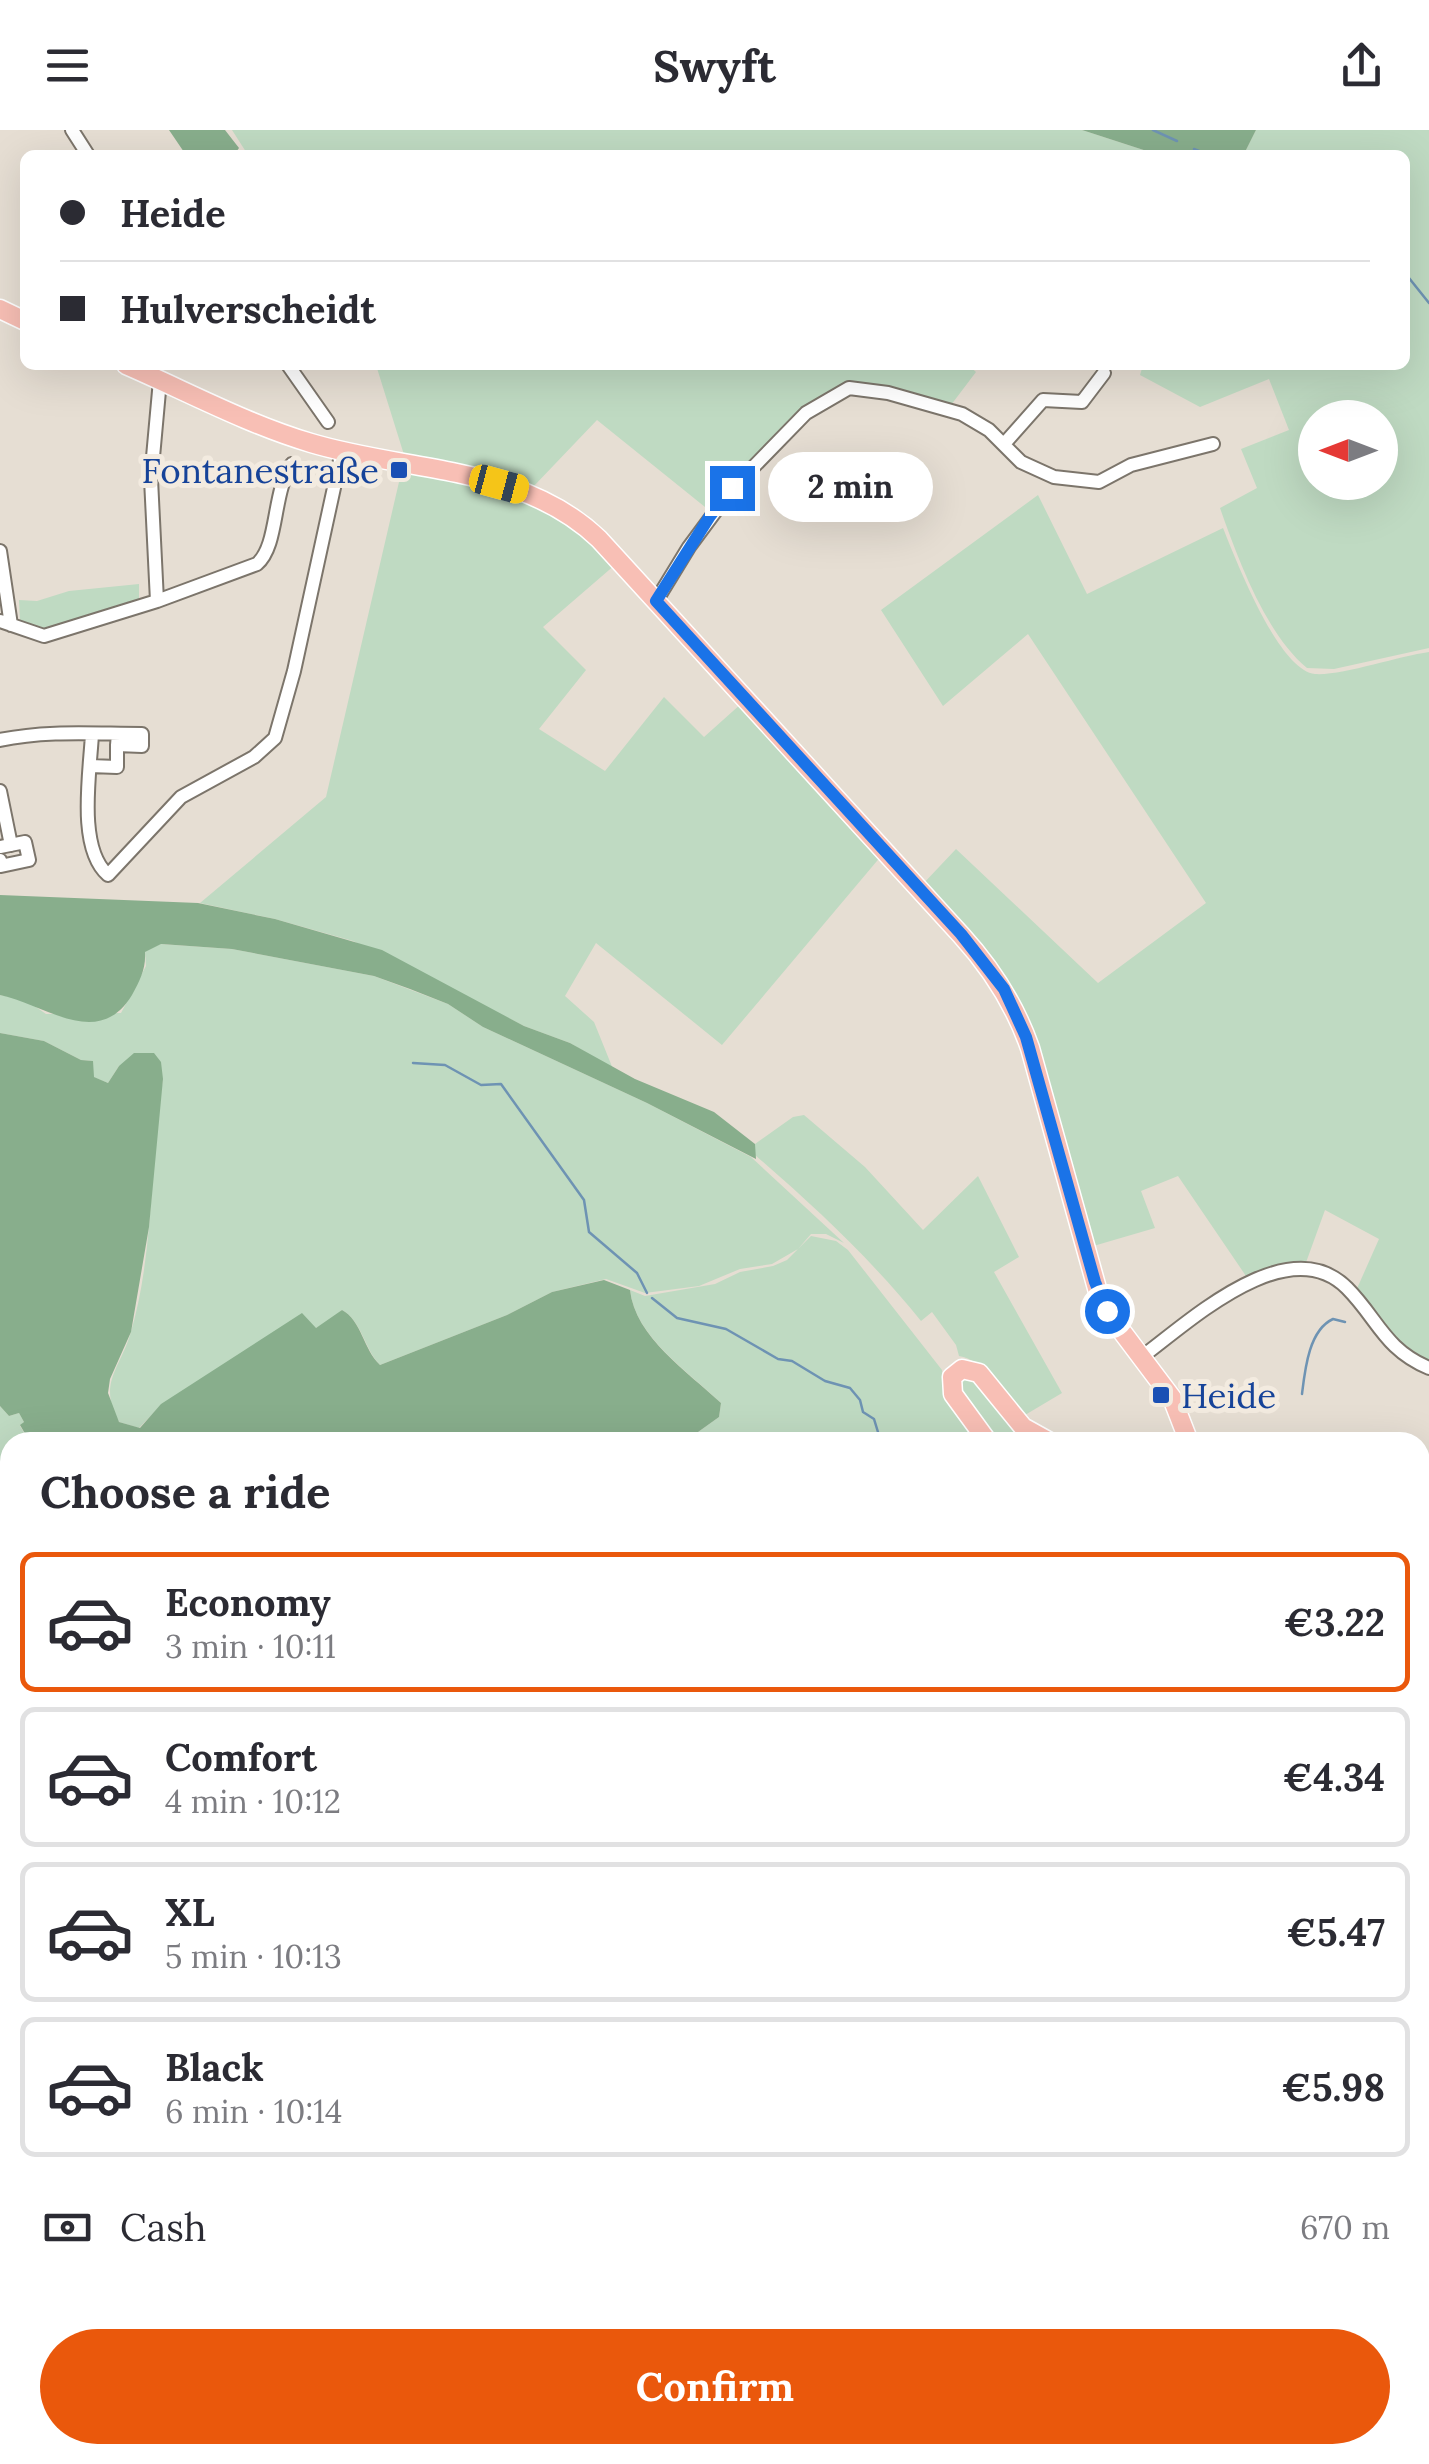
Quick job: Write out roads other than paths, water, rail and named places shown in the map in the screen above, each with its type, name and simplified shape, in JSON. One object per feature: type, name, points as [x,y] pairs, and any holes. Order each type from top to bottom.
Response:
[{"type":"main road","points":[[137,370],[276,430],[342,451],[520,490],[552,503],[589,530],[961,934],[996,977],[1030,1048],[1098,1292],[1111,1317],[1172,1398],[1184,1432]]},
{"type":"main road","points":[[981,1432],[952,1391],[952,1377],[962,1369],[979,1373],[1023,1427],[1032,1432]]},
{"type":"street","points":[[292,370],[328,422]]},
{"type":"street","points":[[1004,444],[1040,402],[1048,398],[1082,402],[1104,373]]},
{"type":"street","points":[[157,601],[151,479],[160,380]]},
{"type":"street","points":[[656,601],[732,488],[806,413],[849,388],[938,406],[975,420],[1021,462],[1046,475],[1095,483],[1131,465],[1214,444]]},
{"type":"street","points":[[92,734],[88,821],[97,866],[108,876],[181,797],[254,757],[275,738],[294,671],[342,451]]},
{"type":"street","points":[[0,551],[5,623],[44,636],[157,601],[264,558],[281,479],[292,464]]},
{"type":"street","points":[[0,740],[42,733],[118,739],[117,766],[90,766]]},
{"type":"street","points":[[0,791],[5,846],[25,842],[29,860],[1,866],[0,860]]},
{"type":"street","points":[[1143,1356],[1249,1280],[1285,1270],[1309,1270],[1342,1283],[1401,1354],[1429,1368]]},
{"type":"waterway","points":[[1153,130],[1177,141]]},
{"type":"waterway","points":[[1410,279],[1429,303]]},
{"type":"waterway","points":[[413,1063],[445,1065],[481,1085],[501,1084],[584,1200],[589,1232],[637,1273],[647,1293]]},
{"type":"waterway","points":[[652,1298],[677,1318],[726,1329],[778,1359],[792,1361],[825,1381],[850,1388],[860,1400],[863,1412],[874,1419],[878,1432]]},
{"type":"waterway","points":[[1302,1394],[1318,1332],[1333,1319],[1345,1322]]},
{"type":"place","name":"Fontanestraße","points":[[399,470]]},
{"type":"place","name":"Heide","points":[[1161,1395]]}]
